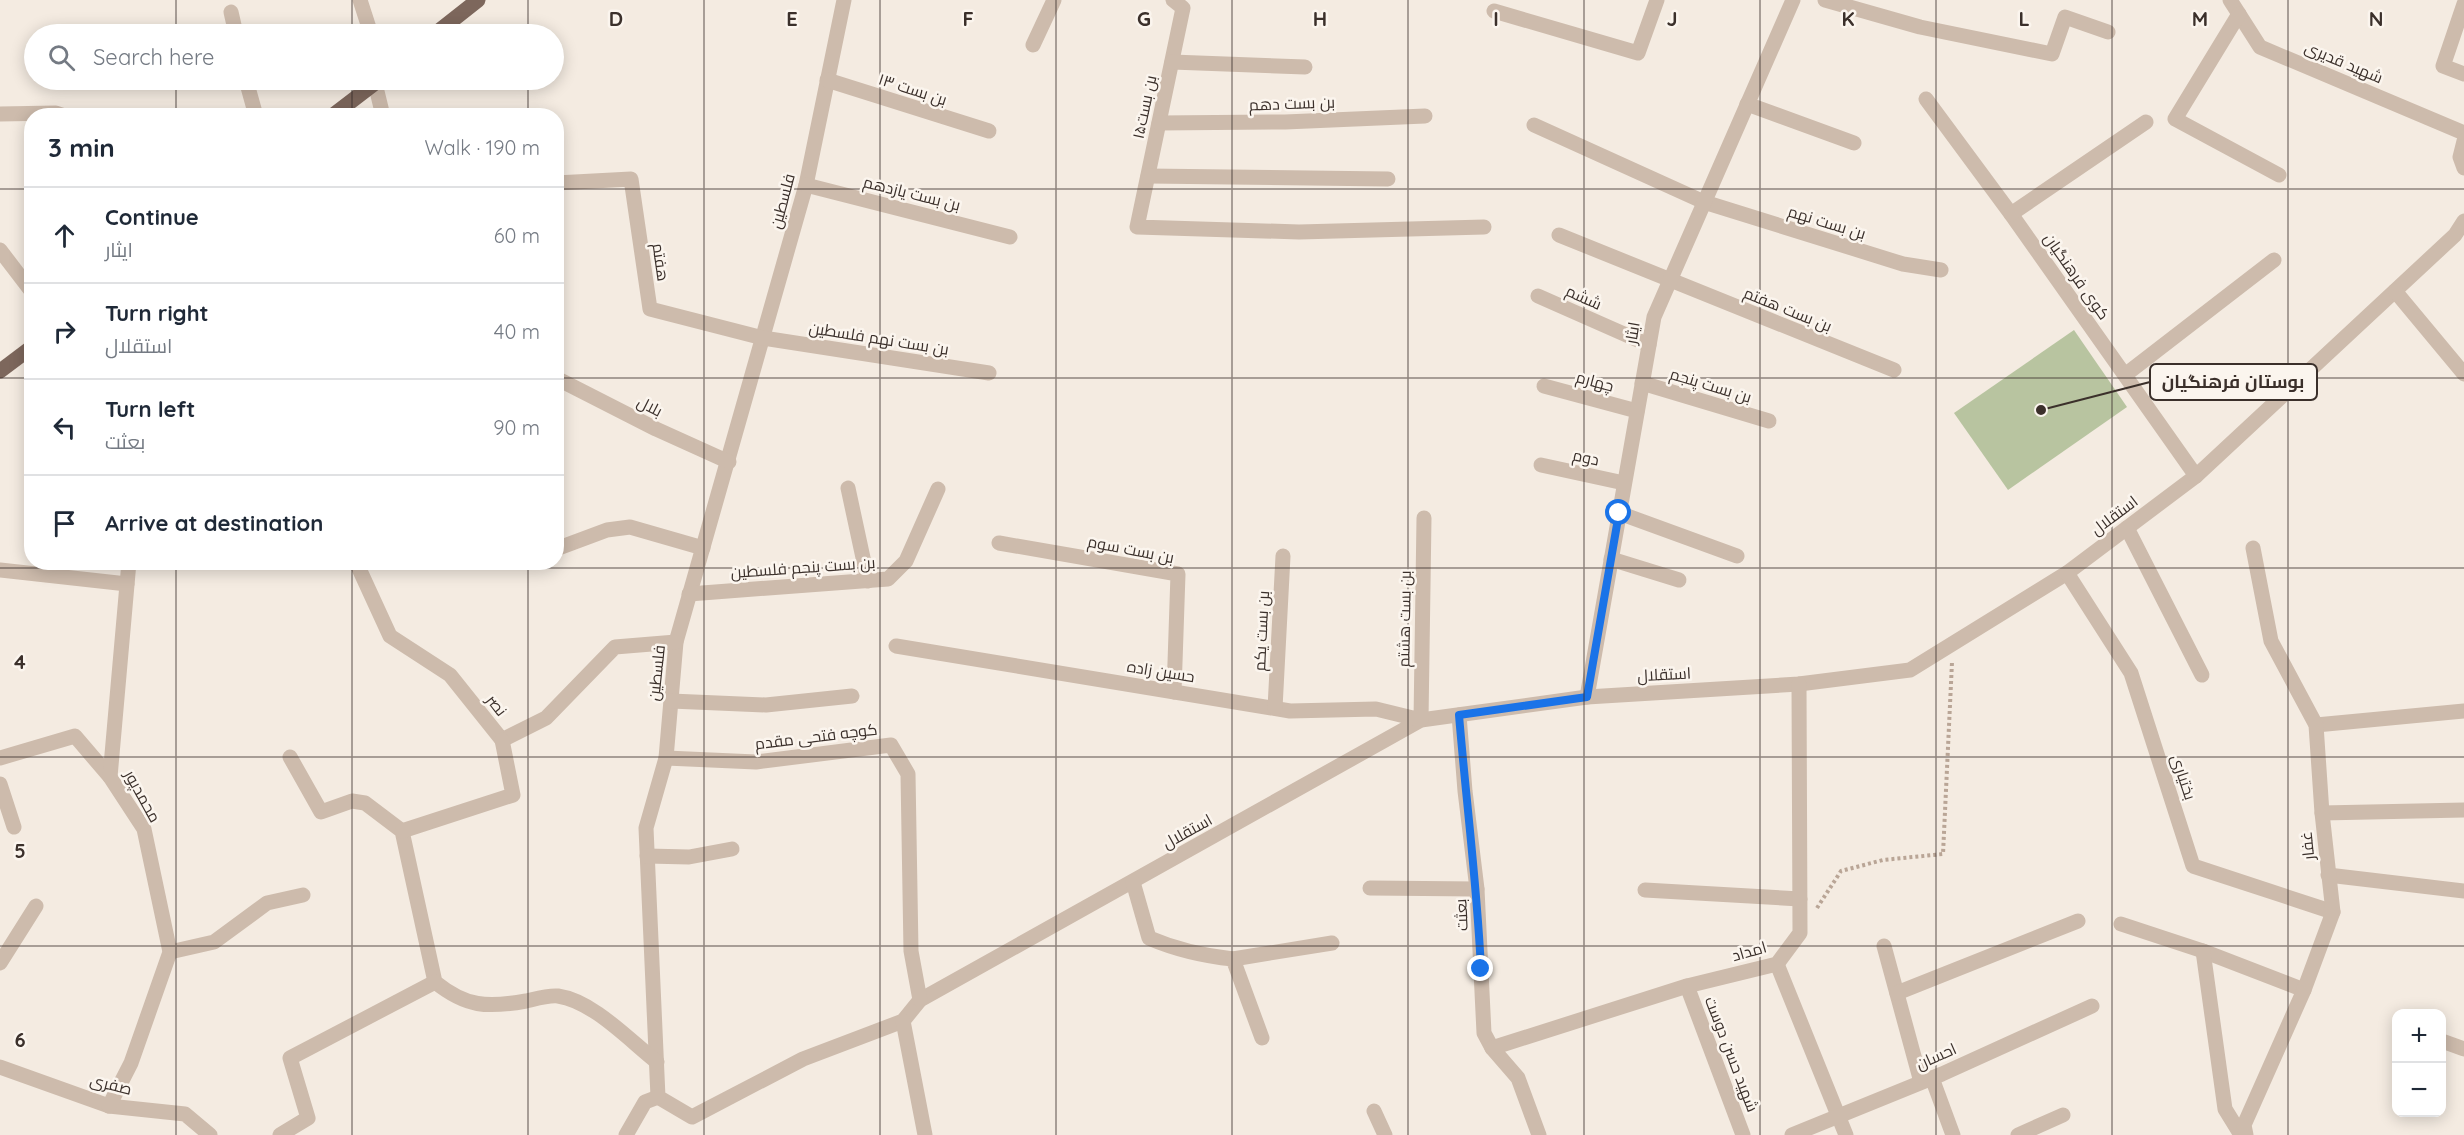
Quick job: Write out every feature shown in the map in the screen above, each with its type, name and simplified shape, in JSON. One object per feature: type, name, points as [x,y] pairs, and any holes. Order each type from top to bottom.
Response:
[{"type":"main road","points":[[448,24],[478,0]]},
{"type":"main road","points":[[342,108],[365,90]]},
{"type":"main road","points":[[0,371],[24,353]]},
{"type":"street","points":[[360,0],[367,24]]},
{"type":"street","name":"فلسطین","points":[[658,1097],[646,828],[666,758],[676,642],[806,185],[844,0]]},
{"type":"street","points":[[1033,45],[1054,0]]},
{"type":"street","points":[[1494,11],[1638,53],[1657,0]]},
{"type":"street","name":"ایثار","points":[[1587,697],[1654,317],[1792,0]]},
{"type":"street","points":[[1825,0],[1920,27],[2052,54],[2066,17],[2108,32]]},
{"type":"street","name":"شهید قدیری","points":[[2230,0],[2260,46],[2464,133]]},
{"type":"street","name":"بن بست۱۵","points":[[1180,3],[1172,62],[1137,227],[1299,232],[1484,227]]},
{"type":"street","points":[[2464,4],[2443,66],[2464,74]]},
{"type":"street","points":[[231,12],[234,24]]},
{"type":"street","points":[[2239,14],[2175,118],[2279,175]]},
{"type":"street","points":[[1172,62],[1305,67]]},
{"type":"street","name":"بن بست ۱۳","points":[[827,80],[989,131]]},
{"type":"street","points":[[249,90],[254,108]]},
{"type":"street","points":[[379,90],[382,108]]},
{"type":"street","name":"کوی فرهنگیان","points":[[1926,99],[2011,214],[2196,476]]},
{"type":"street","points":[[1747,104],[1854,143]]},
{"type":"street","points":[[0,114],[24,114]]},
{"type":"street","name":"بن بست دهم","points":[[1159,123],[1285,122],[1425,116]]},
{"type":"street","points":[[2011,214],[2146,122]]},
{"type":"street","points":[[1534,125],[1704,202]]},
{"type":"street","points":[[2464,141],[2460,157],[2464,168]]},
{"type":"street","points":[[1148,176],[1388,179]]},
{"type":"street","name":"هفتم","points":[[564,183],[631,179],[650,309],[763,338]]},
{"type":"street","name":"بن بست یازدهم","points":[[806,185],[1010,237]]},
{"type":"street","name":"بن بست نهم","points":[[1704,202],[1903,264],[1941,270]]},
{"type":"street","name":"استقلال","points":[[903,1021],[920,1000],[1421,720],[1587,697],[1799,684],[1910,670],[2067,573],[2196,476],[2455,235],[2464,221]]},
{"type":"street","points":[[1559,235],[1670,280]]},
{"type":"street","points":[[0,250],[24,282]]},
{"type":"street","points":[[2125,375],[2274,260]]},
{"type":"street","name":"بن بست هفتم","points":[[1670,280],[1894,370]]},
{"type":"street","points":[[2395,291],[2464,374]]},
{"type":"street","name":"ششم","points":[[1538,296],[1649,345]]},
{"type":"street","name":"بن بست نهم فلسطین","points":[[763,338],[989,373]]},
{"type":"street","name":"بلال","points":[[564,382],[656,429],[729,462]]},
{"type":"street","name":"بن بست پنجم","points":[[1642,383],[1769,421]]},
{"type":"street","name":"چهارم","points":[[1544,386],[1637,411]]},
{"type":"street","name":"دوم","points":[[1541,465],[1624,483]]},
{"type":"street","points":[[848,488],[868,580]]},
{"type":"street","name":"بن بست پنجم فلسطین","points":[[689,594],[888,579],[906,561],[938,489]]},
{"type":"street","points":[[1619,513],[1737,556]]},
{"type":"street","name":"بن بست هشتم","points":[[1421,720],[1424,518]]},
{"type":"street","points":[[564,546],[607,530],[630,527],[703,548]]},
{"type":"street","points":[[2127,528],[2202,675]]},
{"type":"street","name":"بن بست سوم","points":[[999,543],[1178,574],[1174,692]]},
{"type":"street","name":"غفار","points":[[2246,1135],[2244,1125],[2304,990],[2333,912],[2322,813],[2316,725],[2271,641],[2253,548]]},
{"type":"street","name":"بن بست یکم","points":[[1275,708],[1283,556]]},
{"type":"street","points":[[1611,559],[1679,580]]},
{"type":"street","points":[[0,570],[127,584]]},
{"type":"street","name":"محمدپور","points":[[128,570],[110,777],[144,829],[170,952]]},
{"type":"street","name":"نصر","points":[[360,570],[390,636],[450,675],[501,740],[546,718],[615,647],[676,642]]},
{"type":"street","name":"بختیاری","points":[[2067,573],[2131,673],[2193,866],[2333,912]]},
{"type":"street","name":"حسین زاده","points":[[896,646],[1290,711],[1376,709],[1421,720]]},
{"type":"street","points":[[1799,684],[1800,933]]},
{"type":"street","points":[[671,701],[766,705],[852,696]]},
{"type":"street","points":[[2316,725],[2464,711]]},
{"type":"street","name":"بعثت","points":[[1459,715],[1465,791],[1477,889],[1484,1032],[1492,1048],[1518,1078],[1539,1135]]},
{"type":"street","points":[[0,758],[75,736],[110,777]]},
{"type":"street","points":[[402,831],[513,795],[501,740]]},
{"type":"street","name":"کوچه فتحی مقدم","points":[[666,758],[756,762],[891,745],[908,774],[911,951],[920,1000]]},
{"type":"street","points":[[290,757],[321,812],[352,801],[365,803],[402,831],[435,982],[453,996],[480,1005],[506,1004],[555,996],[582,1003],[657,1062]]},
{"type":"street","points":[[0,784],[14,827]]},
{"type":"street","points":[[2322,813],[2464,810]]},
{"type":"street","points":[[647,856],[689,858],[732,849]]},
{"type":"street","points":[[2328,875],[2464,891]]},
{"type":"street","points":[[1133,882],[1149,938],[1168,946],[1203,956],[1233,959],[1332,943]]},
{"type":"street","points":[[1370,888],[1477,889]]},
{"type":"street","points":[[1645,890],[1800,899]]},
{"type":"street","points":[[110,1106],[131,1063],[170,952],[214,942],[267,903],[303,895]]},
{"type":"street","points":[[0,963],[36,906]]},
{"type":"street","points":[[1897,993],[2078,921]]},
{"type":"street","points":[[2121,924],[2203,951],[2304,990]]},
{"type":"street","name":"امداد","points":[[1492,1048],[1687,986],[1777,964],[1800,933]]},
{"type":"street","points":[[1884,946],[1897,993],[1927,1080],[1953,1135]]},
{"type":"street","points":[[2203,951],[2225,1109],[2241,1135]]},
{"type":"street","points":[[1233,959],[1262,1038]]},
{"type":"street","points":[[1777,964],[1846,1135]]},
{"type":"street","points":[[280,1135],[308,1118],[290,1058],[435,982]]},
{"type":"street","name":"شهید حسن دوست","points":[[1687,986],[1743,1135]]},
{"type":"street","name":"احسان","points":[[1792,1135],[1927,1080],[2092,1006]]},
{"type":"street","points":[[626,1135],[645,1102],[658,1097],[692,1117],[803,1059],[903,1021],[925,1135]]},
{"type":"street","points":[[2446,1042],[2464,1049]]},
{"type":"street","name":"صفری","points":[[0,1067],[110,1106],[185,1114],[210,1135]]},
{"type":"street","points":[[1374,1111],[1385,1135]]},
{"type":"street","points":[[2018,1135],[2063,1115]]},
{"type":"path","points":[[1800,933],[1841,872],[1882,860],[1943,854],[1953,644]]},
{"type":"green space","points":[[2074,330],[2127,407],[2008,490],[1954,413]]},
{"type":"place","name":"بوستان فرهنگیان","points":[[2041,410]]},
{"type":"route","points":[[1481,969],[1477,889],[1465,791],[1459,715],[1587,697],[1619,513]]}]
